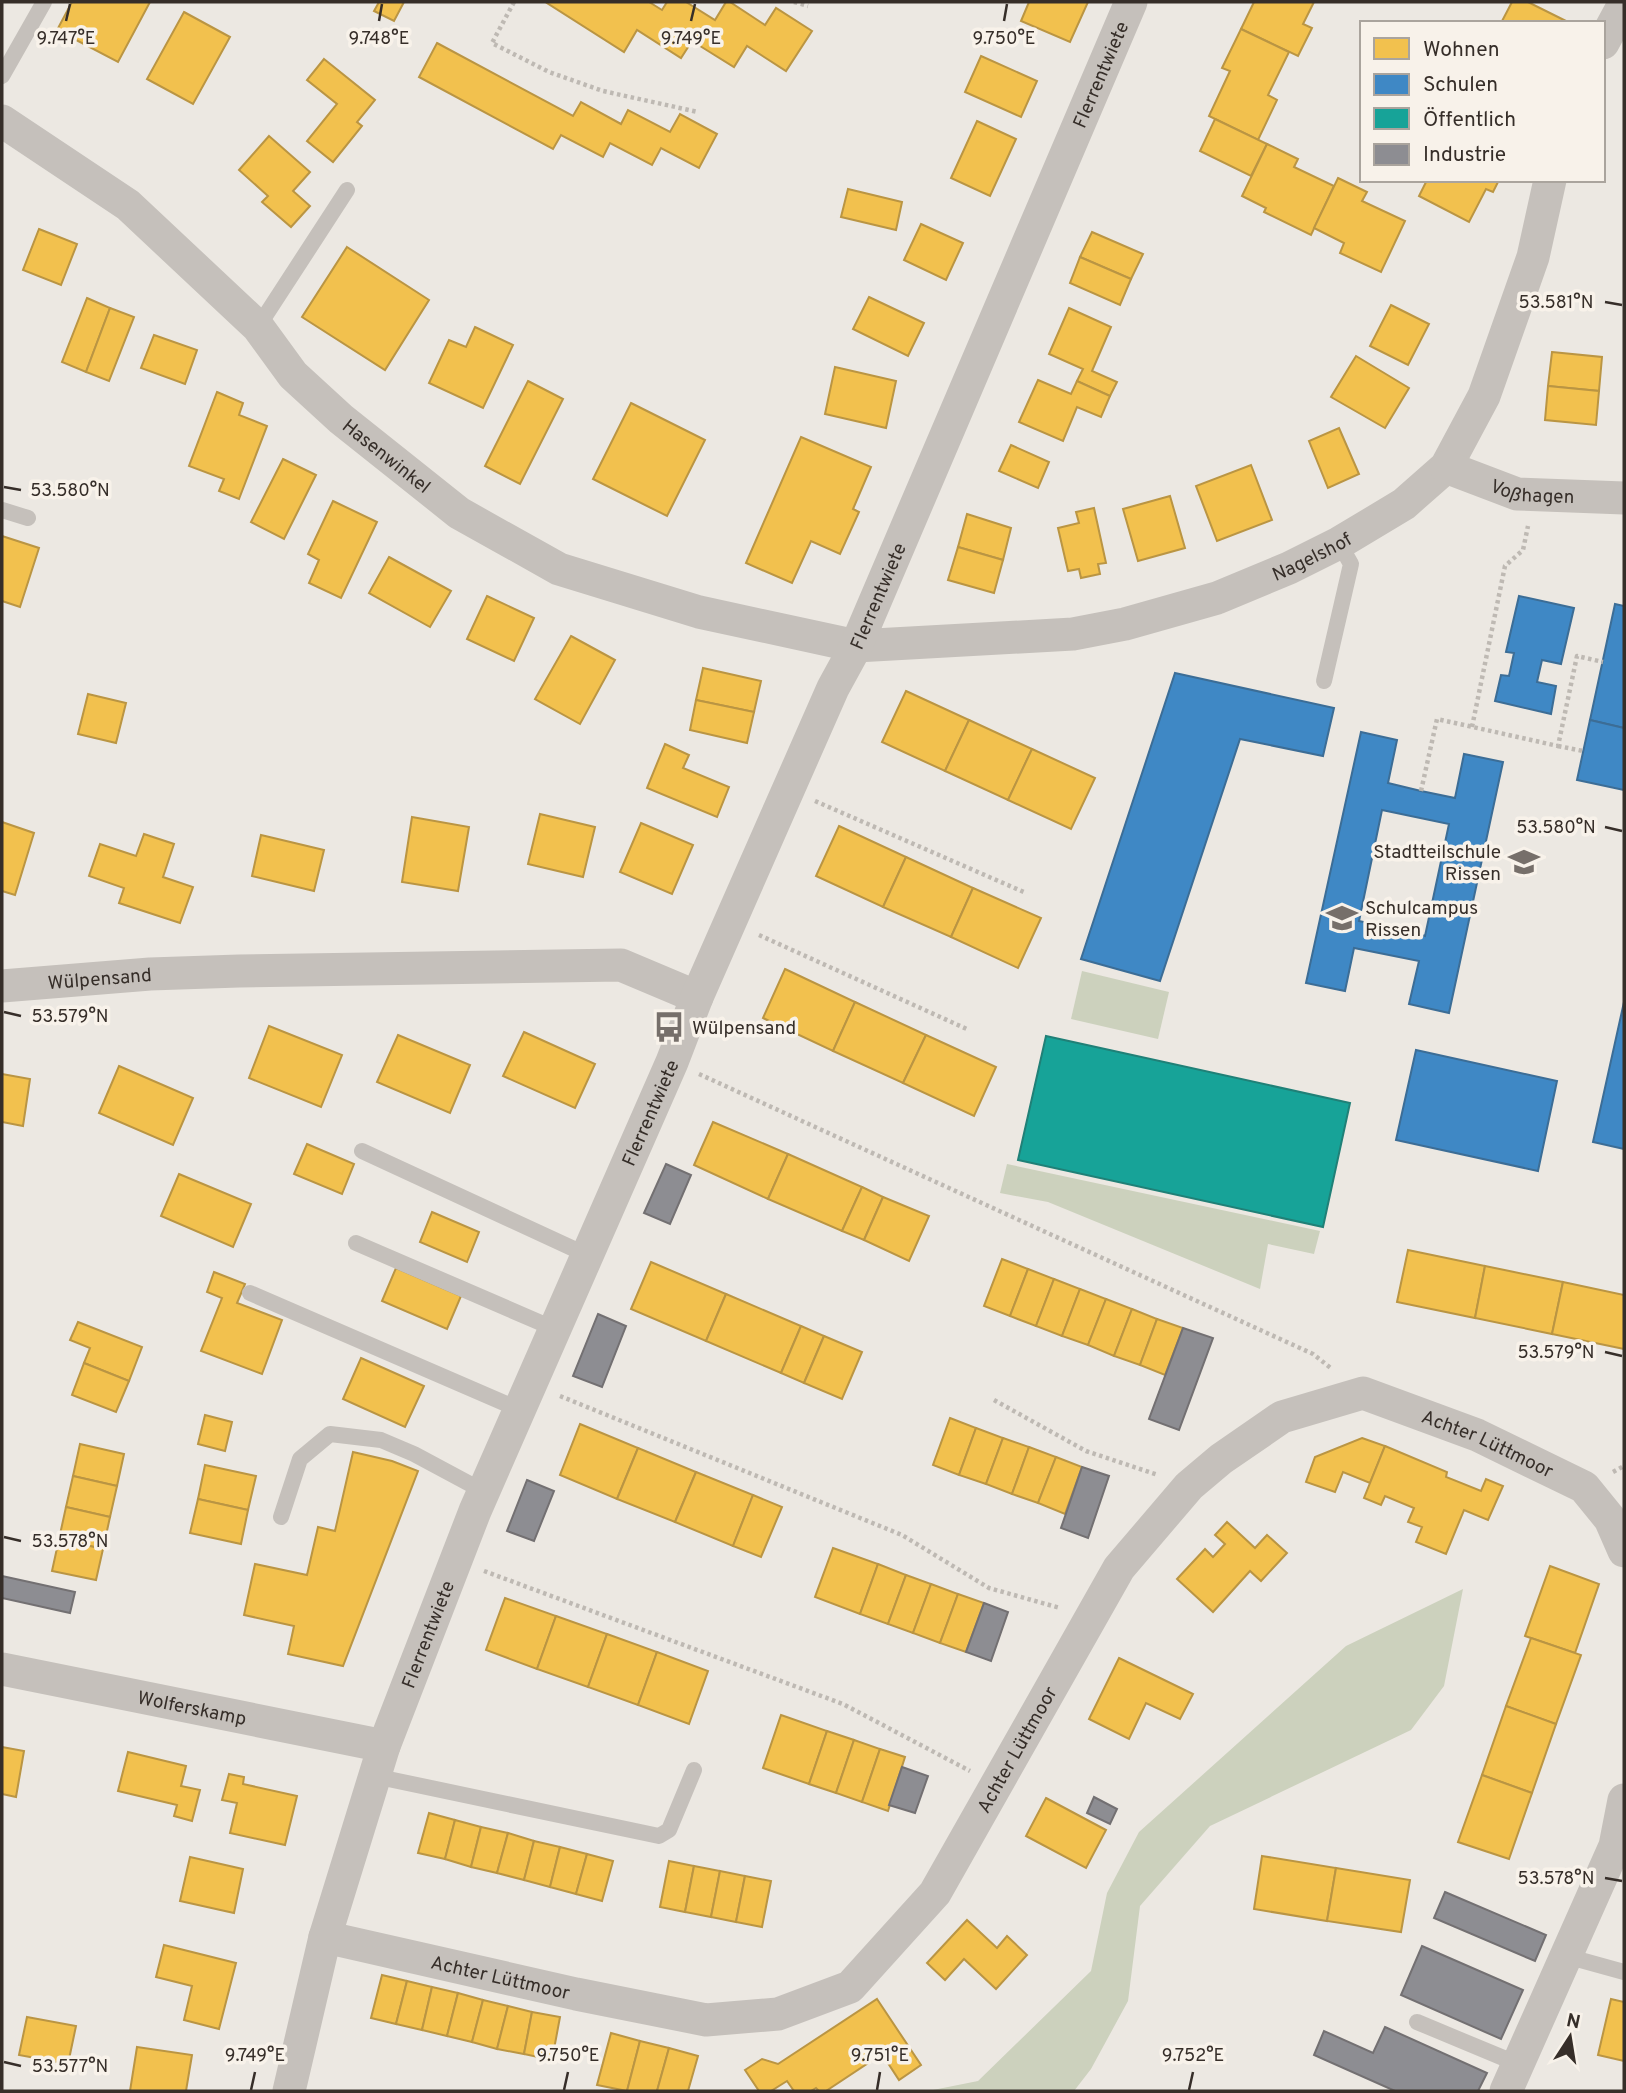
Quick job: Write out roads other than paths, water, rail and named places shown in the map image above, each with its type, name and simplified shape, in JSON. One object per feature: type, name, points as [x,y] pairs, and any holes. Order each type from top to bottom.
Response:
[{"type":"street","name":"Flerrentwiete","points":[[289,2091],[325,1937],[379,1761],[483,1491],[672,1062],[696,997],[833,688],[856,646],[1131,2]]},
{"type":"street","points":[[1605,39],[1624,4]]},
{"type":"street","name":"Hasenwinkel","points":[[2,121],[128,205],[258,327],[293,375],[363,436],[459,513],[559,569],[699,612],[856,646]]},
{"type":"street","name":"Nagelshof","points":[[856,646],[1073,634],[1125,624],[1217,598],[1289,568],[1339,543],[1404,504],[1446,467],[1484,396],[1533,257],[1550,182]]},
{"type":"street","name":"Voßhagen","points":[[1446,467],[1517,494],[1624,498]]},
{"type":"street","name":"Wülpensand","points":[[2,986],[150,974],[621,965],[696,997]]},
{"type":"street","name":"Achter Lüttmoor","points":[[325,1937],[576,1994],[706,2020],[778,2014],[850,1987],[935,1893],[1119,1568],[1189,1486],[1221,1459],[1282,1417],[1363,1393],[1477,1435],[1584,1487],[1617,1515],[1624,1551]]},
{"type":"street","name":"Wolferskamp","points":[[2,1669],[379,1761]]},
{"type":"street","points":[[1512,2078],[1615,1846],[1624,1800]]},
{"type":"lane","points":[[2,76],[44,2]]},
{"type":"lane","points":[[258,327],[347,190]]},
{"type":"lane","points":[[2,510],[27,518]]},
{"type":"lane","points":[[1324,681],[1351,564],[1339,543]]},
{"type":"lane","points":[[362,1151],[587,1255]]},
{"type":"lane","points":[[356,1243],[555,1329]]},
{"type":"lane","points":[[250,1293],[524,1397]]},
{"type":"lane","points":[[281,1517],[300,1459],[330,1434],[381,1440],[414,1454],[483,1491]]},
{"type":"lane","points":[[379,1761],[659,1836],[669,1830],[694,1770]]},
{"type":"lane","points":[[1566,1956],[1624,1972]]},
{"type":"lane","points":[[1417,2022],[1512,2078]]},
{"type":"place","name":"Stadtteilschule Rissen","points":[[1524,862]]},
{"type":"place","name":"Schulcampus Rissen","points":[[1342,918]]},
{"type":"place","name":"Wülpensand","points":[[669,1027]]}]
